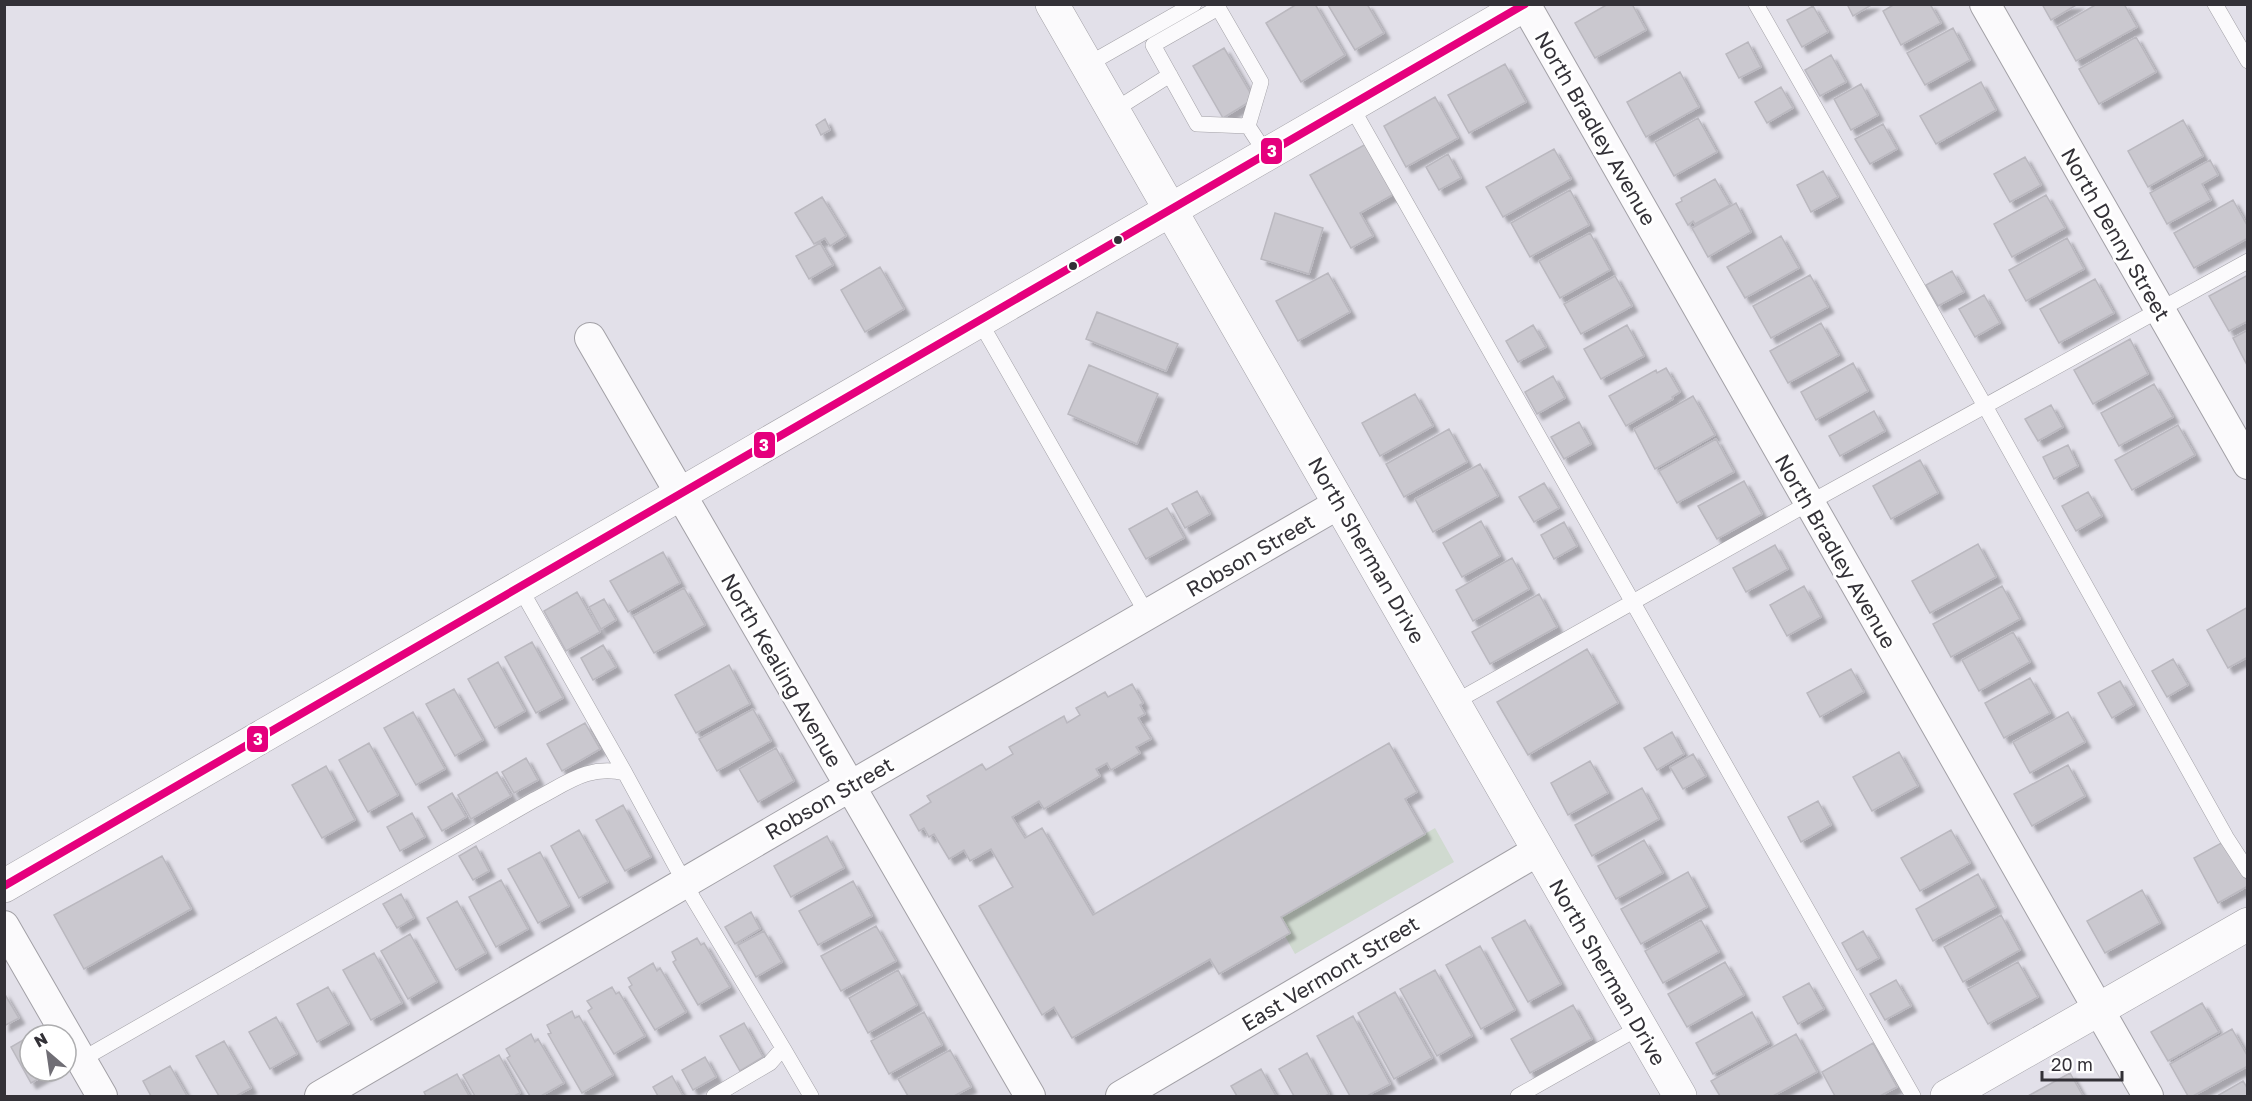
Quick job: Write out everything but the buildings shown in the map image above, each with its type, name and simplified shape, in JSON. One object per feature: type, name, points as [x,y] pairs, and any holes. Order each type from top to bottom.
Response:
[{"type":"main road","name":"North Sherman Drive","points":[[1052,4],[1680,1096]]},
{"type":"main road","points":[[4,886],[1525,5]]},
{"type":"main road","points":[[1947,1096],[2247,924]]},
{"type":"street","name":"North Denny Street","points":[[1985,4],[2247,464]]},
{"type":"street","name":"North Bradley Avenue","points":[[1525,5],[2148,1096]]},
{"type":"street","name":"North Kealing Avenue","points":[[590,338],[1030,1096]]},
{"type":"street","name":"Robson Street","points":[[320,1096],[1340,503]]},
{"type":"street","name":"East Vermont Street","points":[[1121,1096],[1539,850]]},
{"type":"street","points":[[4,926],[102,1096]]},
{"type":"lane","points":[[1149,39],[1194,4]]},
{"type":"lane","points":[[1756,4],[2247,871]]},
{"type":"lane","points":[[2215,4],[2247,62]]},
{"type":"lane","points":[[1087,65],[1149,39],[1217,6],[1261,82],[1248,126],[1267,155]]},
{"type":"lane","points":[[1149,39],[1197,124],[1248,126]]},
{"type":"lane","points":[[1113,111],[1170,75]]},
{"type":"lane","points":[[1351,106],[1913,1096]]},
{"type":"lane","points":[[1455,702],[2247,261]]},
{"type":"lane","points":[[980,322],[1147,614]]},
{"type":"lane","points":[[520,588],[685,882],[812,1096]]},
{"type":"lane","points":[[81,1060],[534,800],[590,771],[608,769],[625,773]]},
{"type":"lane","points":[[1518,1096],[1640,1027]]},
{"type":"lane","points":[[714,1096],[770,1063],[783,1048]]},
{"type":"shaded area","points":[[1435,828],[1454,862],[1295,954],[1285,936],[1290,933],[1281,917]]},
{"type":"transit line","name":"3","points":[[4,886],[1525,4]]}]
